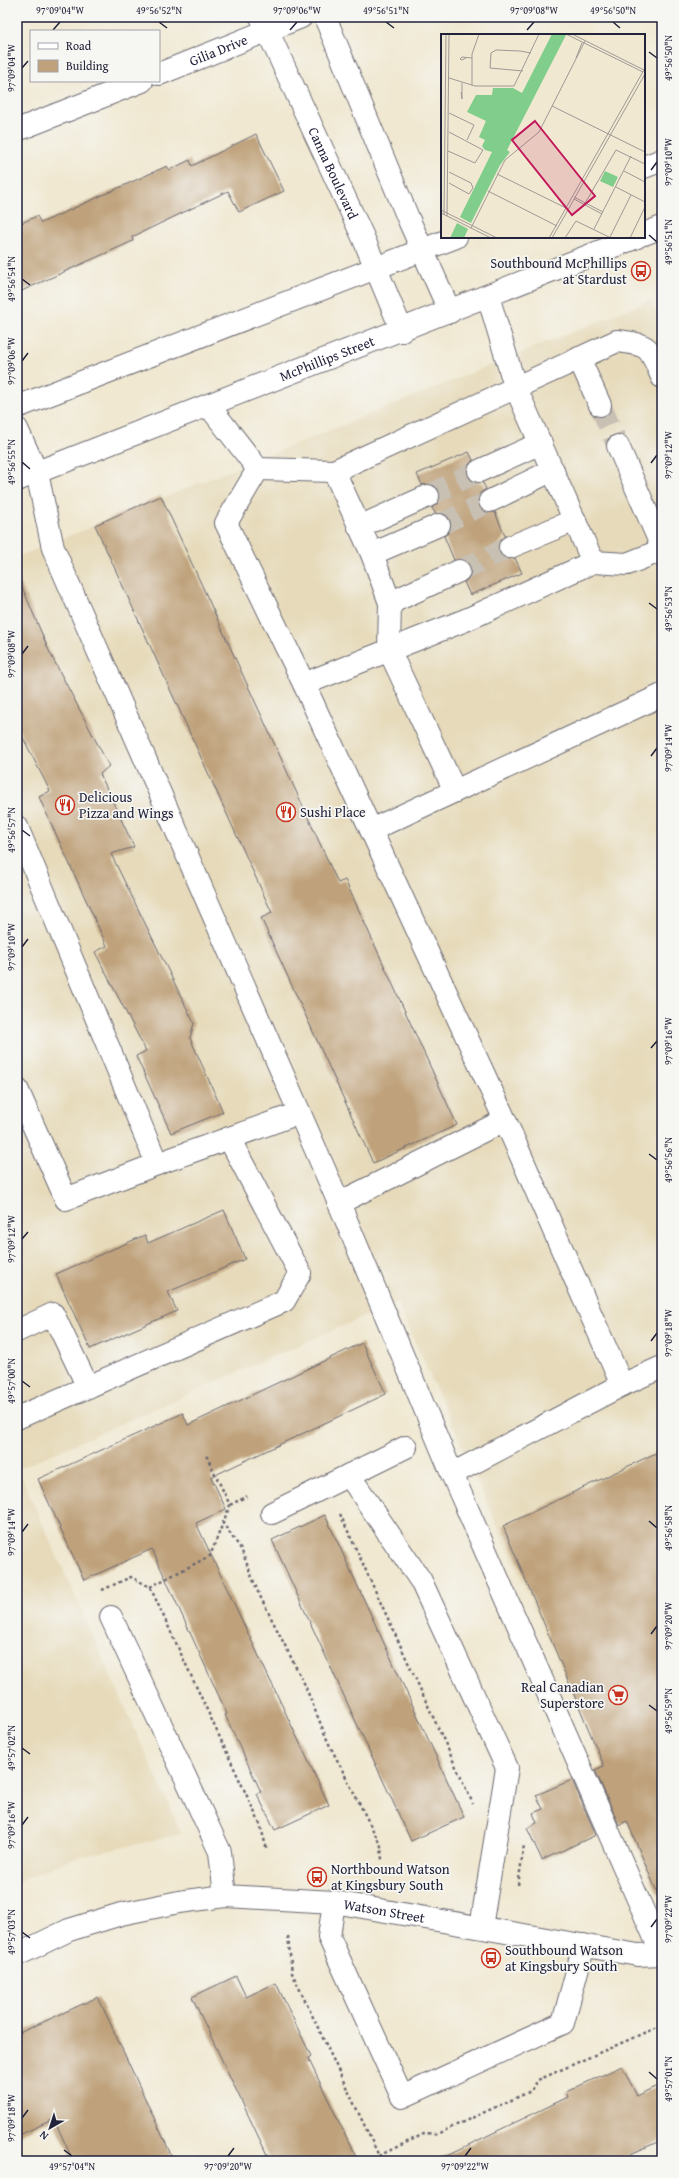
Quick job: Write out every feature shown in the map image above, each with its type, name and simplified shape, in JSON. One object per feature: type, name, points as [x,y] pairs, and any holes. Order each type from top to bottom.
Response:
[{"type":"street","name":"Gilia Drive","points":[[160,74],[264,24],[301,17]]},
{"type":"street","points":[[325,17],[408,218],[450,312]]},
{"type":"street","name":"Canna Boulevard","points":[[264,24],[363,237],[402,331]]},
{"type":"street","points":[[17,130],[139,82]]},
{"type":"street","points":[[645,167],[662,160]]},
{"type":"street","points":[[645,234],[662,227]]},
{"type":"street","points":[[17,407],[453,238]]},
{"type":"street","name":"McPhillips Street","points":[[17,480],[402,331],[634,238]]},
{"type":"street","points":[[488,296],[496,327],[515,386],[593,562]]},
{"type":"street","points":[[209,406],[258,468],[334,471],[617,340],[640,343],[650,350],[662,377]]},
{"type":"street","points":[[579,358],[600,405]]},
{"type":"street","points":[[17,429],[37,473],[53,548],[339,1203],[452,1474],[662,1954]]},
{"type":"street","points":[[479,471],[541,442]]},
{"type":"street","points":[[618,446],[662,547]]},
{"type":"street","points":[[258,468],[226,522],[304,684],[505,1120],[622,1385]]},
{"type":"street","points":[[490,501],[553,470]]},
{"type":"street","points":[[334,471],[372,554],[390,603],[389,650],[455,791]]},
{"type":"street","points":[[359,527],[428,496]]},
{"type":"street","points":[[510,548],[575,520]]},
{"type":"street","points":[[372,554],[439,525]]},
{"type":"street","points":[[304,684],[468,619],[593,562],[627,564],[662,550]]},
{"type":"street","points":[[390,603],[459,571]]},
{"type":"street","points":[[371,830],[662,695]]},
{"type":"street","points":[[17,827],[156,1164]]},
{"type":"street","points":[[17,1089],[66,1199],[156,1164],[299,1113]]},
{"type":"street","points":[[339,1203],[505,1120]]},
{"type":"street","points":[[17,1418],[284,1301],[300,1273],[229,1138]]},
{"type":"street","points":[[17,1331],[53,1314],[88,1387]]},
{"type":"street","points":[[452,1474],[622,1385],[662,1367]]},
{"type":"street","points":[[272,1513],[406,1447]]},
{"type":"street","points":[[349,1475],[421,1581],[507,1768],[481,1927]]},
{"type":"street","points":[[111,1617],[220,1852],[225,1896]]},
{"type":"street","name":"Watson Street","points":[[17,1954],[69,1930],[122,1914],[179,1902],[225,1896],[334,1902],[638,1955],[662,1954]]},
{"type":"street","points":[[334,1902],[329,1937],[402,2097],[563,2023],[584,1945]]},
{"type":"path","points":[[206,1455],[230,1505]]},
{"type":"path","points":[[327,1486],[476,1812]]},
{"type":"path","points":[[150,1587],[210,1556],[222,1522],[230,1505],[247,1496]]},
{"type":"path","points":[[222,1522],[241,1549],[258,1592],[304,1683],[328,1742],[381,1846],[382,1860]]},
{"type":"path","points":[[99,1591],[131,1576],[150,1587],[260,1824],[267,1850]]},
{"type":"path","points":[[288,1936],[292,1972],[379,2156]]},
{"type":"path","points":[[368,2161],[426,2133],[437,2134],[531,2091],[538,2080],[662,2025]]},
{"type":"shaded area","points":[[651,300],[662,324],[662,1893],[397,1302],[18,1469],[182,1834],[68,1860],[17,1882],[17,557]]},
{"type":"building","points":[[256,134],[284,191],[239,212],[228,191],[132,237],[133,241],[17,293],[17,225],[37,216],[41,223],[167,166],[169,170],[190,160],[192,166]]},
{"type":"building","points":[[469,452],[473,460],[467,469],[468,476],[472,481],[483,483],[486,489],[479,494],[479,506],[483,512],[495,512],[505,536],[498,545],[499,552],[508,559],[515,558],[522,573],[470,595],[464,582],[469,578],[470,566],[466,561],[454,560],[444,536],[449,532],[451,520],[446,515],[435,513],[432,508],[438,503],[440,491],[436,486],[430,484],[422,485],[417,474]]},
{"type":"building","points":[[161,496],[338,883],[345,880],[457,1125],[373,1163],[261,918],[272,913],[95,525]]},
{"type":"building","points":[[17,575],[50,653],[109,766],[100,774],[134,847],[111,854],[194,1023],[190,1038],[223,1112],[171,1133],[136,1056],[146,1051],[95,952],[107,946],[39,797],[50,791],[17,726]]},
{"type":"building","points":[[224,1210],[245,1259],[168,1292],[177,1311],[90,1349],[56,1274],[145,1235],[148,1243]]},
{"type":"building","points":[[362,1343],[386,1394],[211,1477],[226,1509],[196,1523],[329,1805],[275,1830],[257,1794],[261,1792],[225,1715],[227,1714],[152,1549],[84,1580],[38,1479],[183,1413],[188,1425]]},
{"type":"building","name":"Real Canadian Superstore","points":[[662,1450],[662,1904],[627,1821],[619,1825],[595,1770],[604,1766],[503,1526]]},
{"type":"building","points":[[325,1515],[464,1817],[411,1841],[272,1540]]},
{"type":"building","points":[[572,1780],[596,1835],[542,1860],[527,1828],[537,1823],[533,1813],[543,1809],[536,1795]]},
{"type":"building","points":[[236,1976],[246,1997],[276,1983],[311,2056],[308,2058],[358,2161],[270,2161],[192,1997]]},
{"type":"building","points":[[98,1997],[174,2161],[73,2161],[54,2119],[17,2136],[17,2034]]},
{"type":"building","points":[[622,2066],[637,2096],[662,2084],[662,2140],[615,2161],[435,2161],[568,2097],[566,2092]]},
{"type":"tunnel","points":[[600,405],[618,446]]},
{"type":"tunnel","points":[[428,496],[479,471]]},
{"type":"tunnel","points":[[439,525],[490,501]]},
{"type":"tunnel","points":[[459,571],[510,547]]},
{"type":"place","name":"Southbound McPhillips at Stardust","points":[[641,271]]},
{"type":"place","name":"Delicious Pizza and Wings","points":[[65,805]]},
{"type":"place","name":"Sushi Place","points":[[286,812]]},
{"type":"place","name":"Real Canadian Superstore","points":[[618,1695]]},
{"type":"place","name":"Northbound Watson at Kingsbury South","points":[[317,1877]]},
{"type":"place","name":"Southbound Watson at Kingsbury South","points":[[491,1958]]}]
